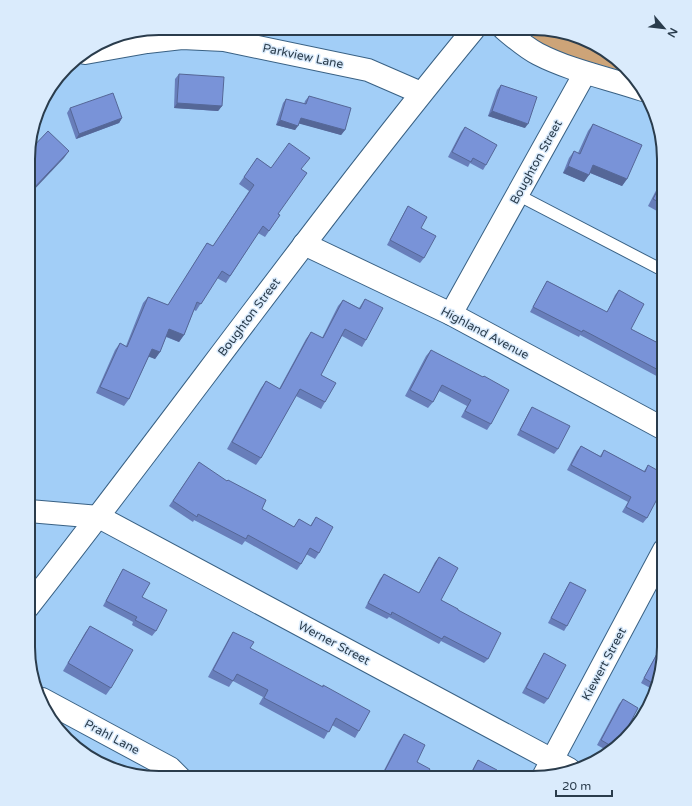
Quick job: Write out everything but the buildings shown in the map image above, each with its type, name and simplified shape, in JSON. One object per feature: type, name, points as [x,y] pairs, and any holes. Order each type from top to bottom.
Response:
[{"type":"street","name":"Boughton Street","points":[[35,598],[99,517],[304,244],[421,93],[469,35]]},
{"type":"street","points":[[512,35],[537,54],[585,73],[634,87]]},
{"type":"street","name":"Parkview Lane","points":[[100,51],[147,42],[182,38],[224,40],[368,70],[421,93]]},
{"type":"street","name":"Boughton Street","points":[[451,314],[585,73]]},
{"type":"street","name":"Highland Avenue","points":[[304,244],[451,314],[657,425]]},
{"type":"street","points":[[35,512],[99,517]]},
{"type":"street","name":"Werner Street","points":[[99,517],[555,769]]},
{"type":"street","name":"Kiewert Street","points":[[555,769],[657,564]]},
{"type":"street","name":"Prahl Lane","points":[[49,703],[173,771]]},
{"type":"lane","points":[[518,195],[657,267]]},
{"type":"shaded area","points":[[531,35],[549,36],[580,44],[602,56],[619,70],[559,53],[538,43]]}]
